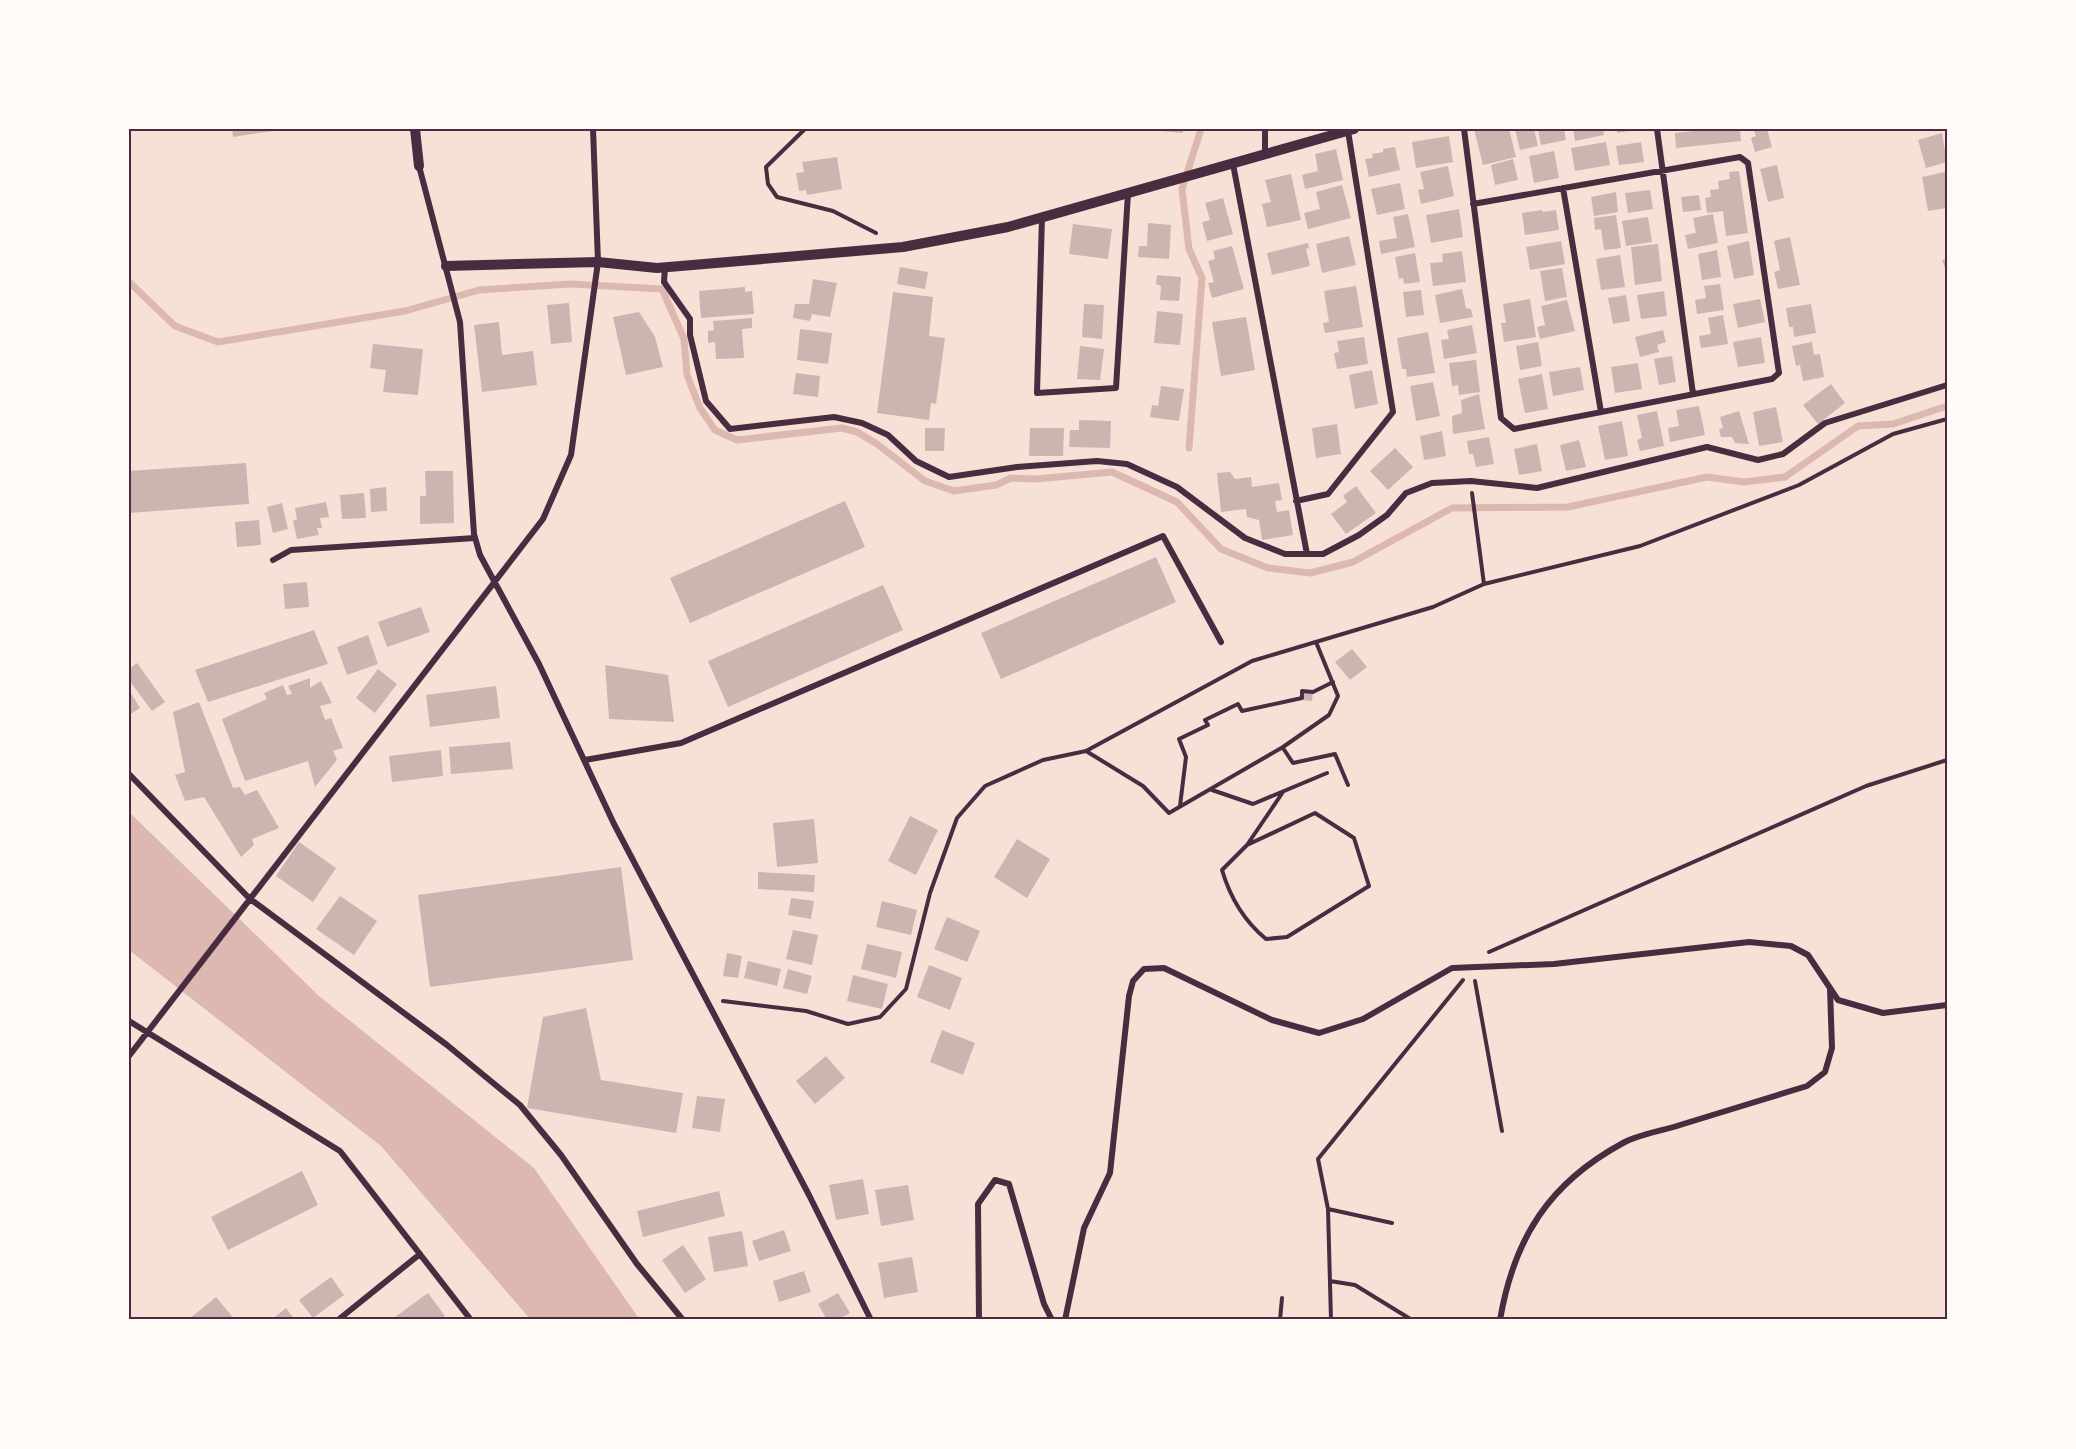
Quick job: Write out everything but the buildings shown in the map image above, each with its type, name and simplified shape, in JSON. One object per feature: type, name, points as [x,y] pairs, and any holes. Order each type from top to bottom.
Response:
[{"type":"street","points":[[415,129],[419,166],[458,312],[475,538],[480,555],[539,664],[614,824],[809,1195],[871,1320]]},
{"type":"street","points":[[129,1056],[249,897],[543,519],[571,455],[598,266],[593,129]]},
{"type":"street","points":[[1265,129],[1265,155]]},
{"type":"street","points":[[1464,129],[1473,204],[1501,418],[1515,429],[1772,379],[1779,373],[1748,163],[1740,157],[1473,204]]},
{"type":"street","points":[[1657,129],[1693,394]]},
{"type":"street","points":[[446,266],[665,267],[903,247],[1008,227],[1351,130],[1393,412],[1328,494],[1296,501]]},
{"type":"street","points":[[1233,164],[1306,554]]},
{"type":"street","points":[[1563,188],[1601,412]]},
{"type":"street","points":[[1042,217],[1037,393],[1116,388],[1128,193]]},
{"type":"street","points":[[665,267],[664,282],[690,319],[690,335],[706,400],[730,429],[834,417],[862,423],[888,435],[916,461],[950,477],[1017,467],[1097,461],[1127,464],[1177,487],[1245,538],[1285,554],[1323,554],[1359,535],[1388,515],[1406,493],[1432,483],[1471,481],[1537,488],[1707,447],[1758,460],[1782,454],[1825,423],[1947,385]]},
{"type":"street","points":[[585,760],[681,743],[1163,536],[1221,642]]},
{"type":"street","points":[[273,560],[291,550],[475,538]]},
{"type":"street","points":[[129,774],[249,897],[447,1045],[520,1105],[561,1155],[637,1264],[683,1320]]},
{"type":"street","points":[[1065,1320],[1084,1228],[1110,1173],[1129,996],[1133,981],[1144,969],[1164,968],[1272,1020],[1319,1033],[1363,1019],[1452,968],[1554,964],[1749,942],[1791,946],[1808,955],[1838,1000],[1883,1013],[1947,1005]]},
{"type":"street","points":[[1500,1320],[1505,1292],[1522,1241],[1549,1201],[1576,1174],[1624,1142],[1807,1086],[1825,1072],[1832,1048],[1830,988]]},
{"type":"street","points":[[129,1021],[340,1151],[471,1320]]},
{"type":"street","points":[[979,1320],[978,1204],[995,1180],[1009,1184],[1044,1304],[1052,1320]]},
{"type":"street","points":[[338,1320],[420,1254]]},
{"type":"path","points":[[805,129],[766,167],[768,184],[777,196],[833,212],[903,247]]},
{"type":"path","points":[[705,998],[806,1011],[848,1024],[880,1017],[906,988],[930,893],[957,818],[985,786],[1043,760],[1086,751],[1252,661],[1433,607],[1484,584],[1640,546],[1799,484],[1893,434],[1947,419]]},
{"type":"path","points":[[1471,481],[1484,584]]},
{"type":"path","points":[[1086,751],[1143,786],[1169,813],[1283,747],[1329,715],[1338,696],[1316,642]]},
{"type":"path","points":[[1180,807],[1186,757],[1179,739],[1208,725],[1205,720],[1238,704],[1242,711],[1302,698],[1302,691],[1313,692],[1333,682]]},
{"type":"path","points":[[1283,747],[1293,763],[1335,753],[1348,785]]},
{"type":"path","points":[[1484,954],[1866,786],[1947,760]]},
{"type":"path","points":[[1211,789],[1253,804],[1327,773]]},
{"type":"path","points":[[1247,845],[1315,813],[1354,838],[1369,886],[1287,937],[1266,939],[1250,927],[1228,888],[1222,870],[1247,845],[1283,792]]},
{"type":"path","points":[[1473,968],[1502,1131]]},
{"type":"path","points":[[1330,1320],[1328,1209],[1318,1159],[1473,968]]},
{"type":"path","points":[[1328,1209],[1392,1223]]},
{"type":"path","points":[[1330,1281],[1355,1285],[1412,1320]]},
{"type":"path","points":[[1280,1320],[1281,1298]]},
{"type":"shaded area","points":[[129,812],[319,996],[534,1168],[640,1320],[531,1320],[381,1146],[129,950]]},
{"type":"waterway","points":[[1189,448],[1202,278],[1189,249],[1182,189],[1201,129]]},
{"type":"waterway","points":[[129,282],[175,326],[218,342],[405,311],[479,290],[571,284],[662,289],[684,339],[687,375],[700,408],[715,430],[737,440],[842,428],[857,432],[877,444],[925,481],[954,491],[996,485],[1011,478],[1036,479],[1112,472],[1177,502],[1221,549],[1268,568],[1310,573],[1353,562],[1452,508],[1568,507],[1707,477],[1744,482],[1785,477],[1858,426],[1893,424],[1947,406]]}]
